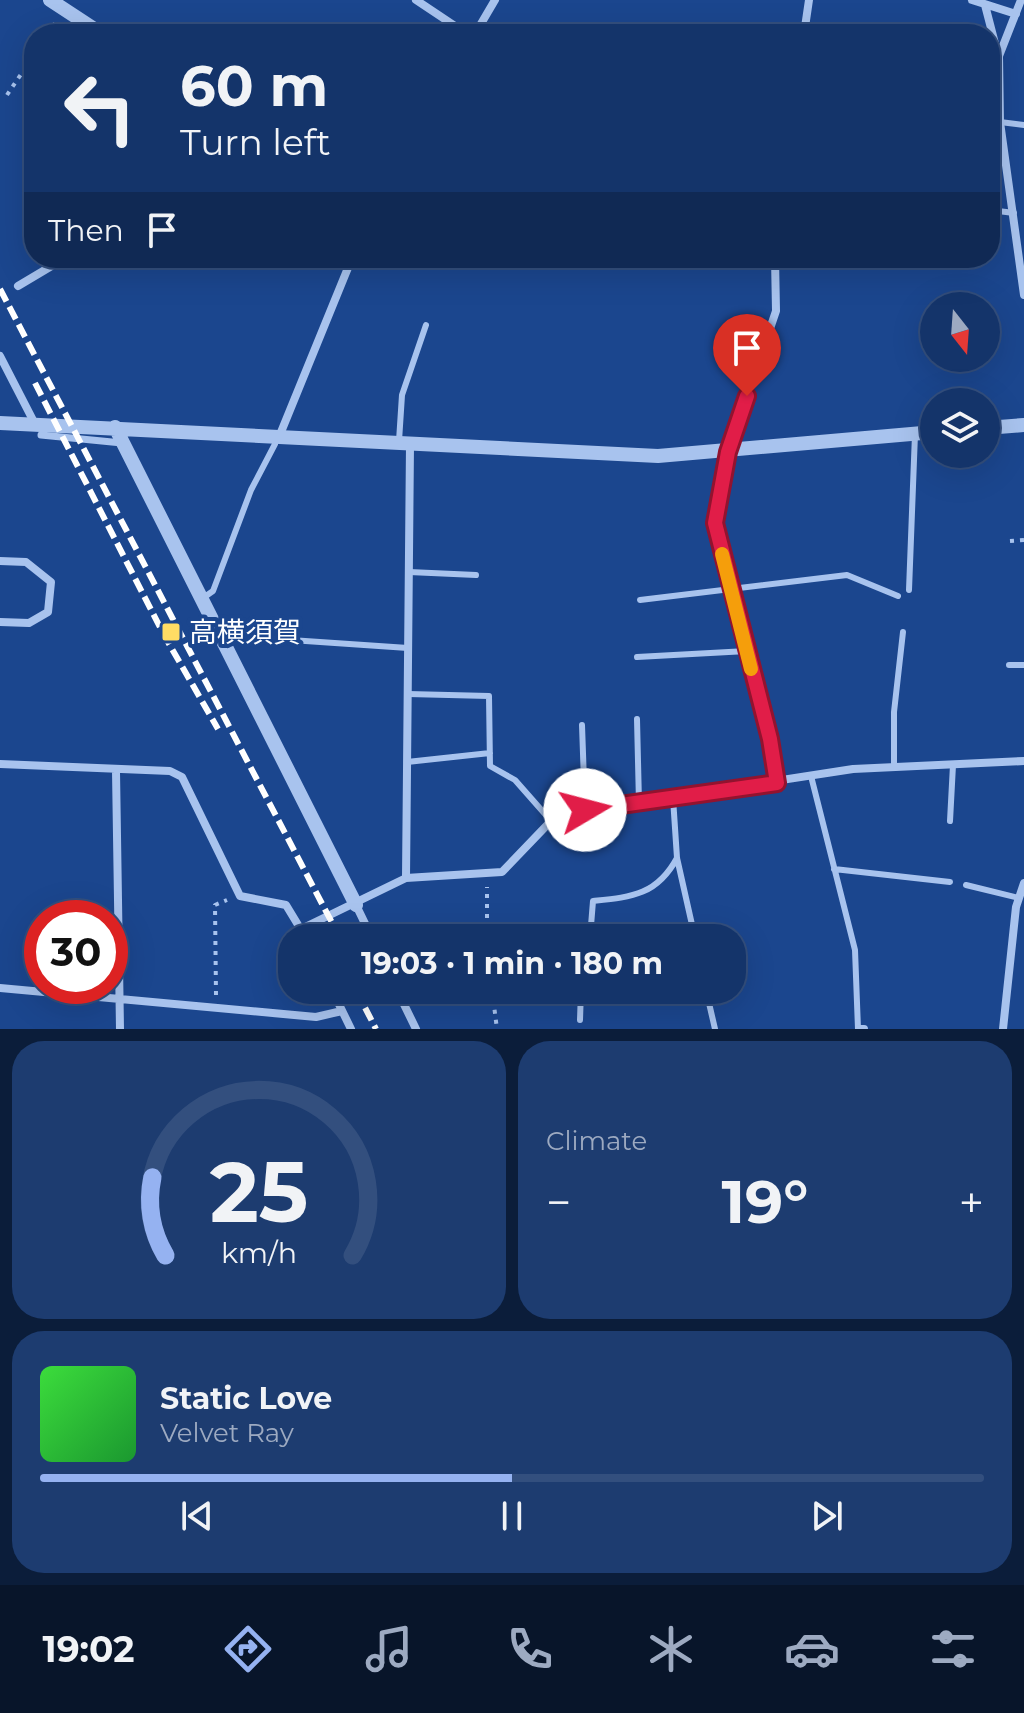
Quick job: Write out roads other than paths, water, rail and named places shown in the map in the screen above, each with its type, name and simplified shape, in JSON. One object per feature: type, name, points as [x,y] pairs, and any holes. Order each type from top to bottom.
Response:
[{"type":"street","points":[[50,0],[87,24]]},
{"type":"street","points":[[416,0],[452,24]]},
{"type":"street","points":[[481,24],[495,0]]},
{"type":"street","points":[[805,24],[809,0]]},
{"type":"street","points":[[972,0],[1020,14]]},
{"type":"street","points":[[1000,47],[1020,14],[1021,0]]},
{"type":"street","points":[[985,5],[988,24]]},
{"type":"street","points":[[1000,122],[1024,295]]},
{"type":"street","points":[[1014,213],[1024,214]]},
{"type":"street","points":[[18,286],[48,268]]},
{"type":"street","points":[[277,440],[348,268]]},
{"type":"street","points":[[775,268],[776,311],[728,452],[715,523],[770,739],[777,783]]},
{"type":"street","points":[[0,356],[38,430]]},
{"type":"street","points":[[0,423],[124,443]]},
{"type":"street","points":[[1000,427],[1024,425]]},
{"type":"street","points":[[115,427],[365,924]]},
{"type":"street","points":[[38,430],[115,427],[277,440],[658,456],[920,433]]},
{"type":"street","points":[[405,445],[409,572],[406,878]]},
{"type":"street","points":[[0,561],[26,562],[51,582],[48,612],[29,623],[0,622]]},
{"type":"street","points":[[321,924],[406,878],[502,872],[552,822],[585,810],[811,776],[894,767],[1024,761]]},
{"type":"street","points":[[0,764],[170,771],[182,777],[240,896],[286,905],[297,924]]},
{"type":"street","points":[[116,771],[118,900]]},
{"type":"street","points":[[1003,1029],[1019,898],[1024,883]]},
{"type":"street","points":[[0,988],[24,990]]},
{"type":"street","points":[[128,1001],[316,1017],[342,1011]]},
{"type":"street","points":[[120,1004],[120,1029]]},
{"type":"street","points":[[339,1004],[351,1029]]},
{"type":"street","points":[[404,1004],[416,1029]]},
{"type":"lane","points":[[1000,122],[1024,125]]},
{"type":"lane","points":[[1000,211],[1014,213]]},
{"type":"lane","points":[[405,445],[402,395],[426,325]]},
{"type":"lane","points":[[909,590],[915,434]]},
{"type":"lane","points":[[203,598],[213,591],[251,490],[277,440]]},
{"type":"lane","points":[[409,572],[476,575]]},
{"type":"lane","points":[[640,600],[731,592],[753,585],[847,575],[898,596]]},
{"type":"lane","points":[[894,767],[894,712],[903,632]]},
{"type":"lane","points":[[225,642],[248,637],[408,648]]},
{"type":"lane","points":[[637,657],[747,651]]},
{"type":"lane","points":[[1009,665],[1024,665]]},
{"type":"lane","points":[[408,694],[489,696],[490,766],[515,780],[552,822]]},
{"type":"lane","points":[[637,719],[639,803]]},
{"type":"lane","points":[[582,725],[585,810]]},
{"type":"lane","points":[[407,762],[490,753]]},
{"type":"lane","points":[[950,821],[953,765]]},
{"type":"lane","points":[[811,776],[855,950],[860,1029]]},
{"type":"lane","points":[[673,798],[677,858],[692,924]]},
{"type":"lane","points":[[591,924],[593,901],[637,894],[657,887],[677,858]]},
{"type":"lane","points":[[834,869],[907,874],[950,882]]},
{"type":"lane","points":[[966,885],[1019,898]]},
{"type":"lane","points":[[580,1020],[581,1004]]},
{"type":"lane","points":[[709,1004],[715,1029]]},
{"type":"railway","points":[[0,289],[333,924]]},
{"type":"railway","points":[[35,383],[164,635],[218,729]]},
{"type":"railway","points":[[363,1004],[376,1029]]},
{"type":"place","name":"高横須賀","points":[[171,632]]}]
